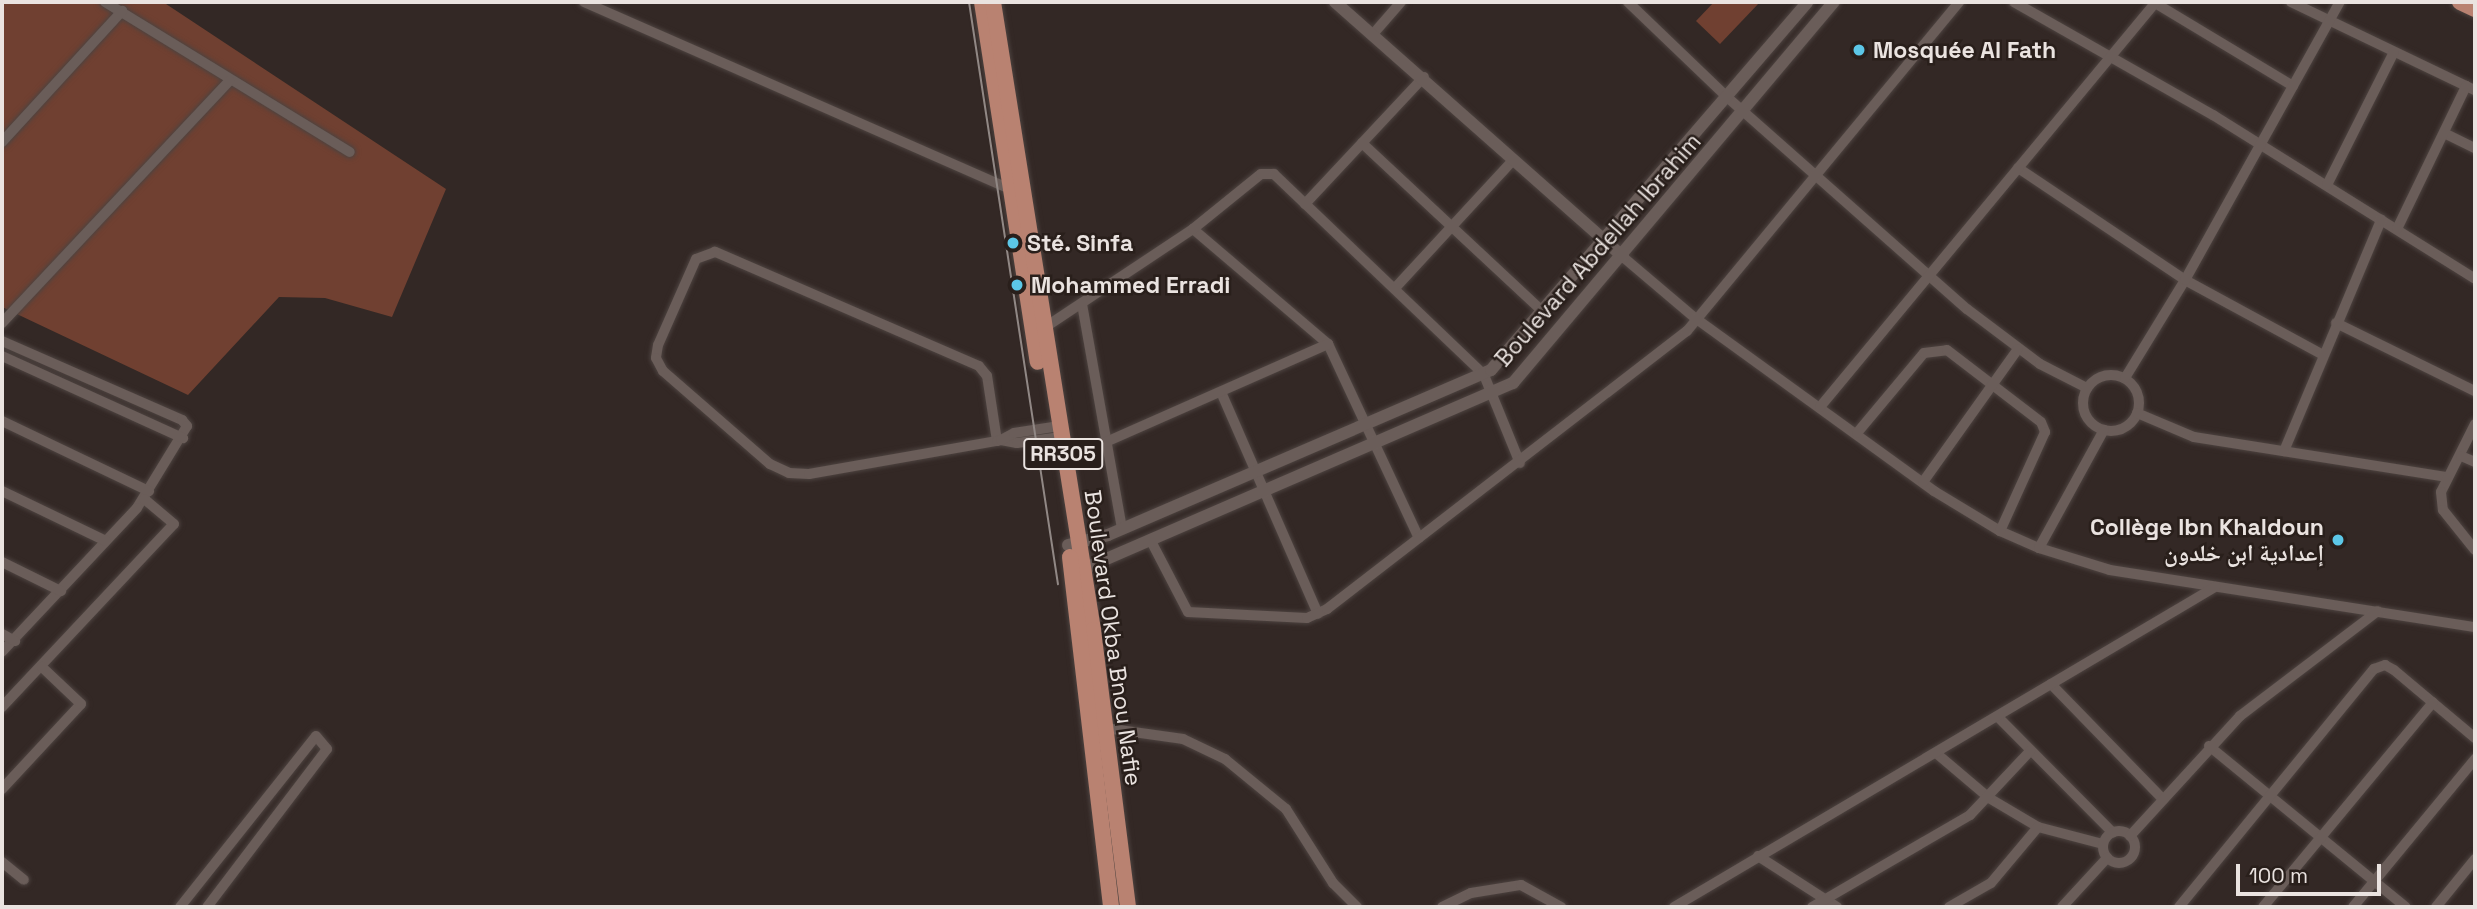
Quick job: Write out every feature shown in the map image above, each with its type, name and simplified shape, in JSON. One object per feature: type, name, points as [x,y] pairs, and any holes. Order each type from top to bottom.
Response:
[{"type":"main road","name":"Boulevard Okba Bnou Nafie","points":[[982,2],[1105,728],[1128,907]]},
{"type":"main road","name":"Boulevard Okba Bnou Nafie","points":[[993,2],[1016,192],[1044,328],[1055,432]]},
{"type":"main road","points":[[2460,2],[2475,9]]},
{"type":"main road","name":"Boulevard Okba Bnou Nafie","points":[[1077,571],[1111,907]]},
{"type":"street","points":[[105,2],[229,81],[350,152]]},
{"type":"street","points":[[584,2],[1016,192]]},
{"type":"street","points":[[1335,2],[1374,33],[1513,160],[1695,318],[1923,482],[2000,531],[2085,565],[2475,627]]},
{"type":"street","points":[[1374,33],[1401,2]]},
{"type":"street","points":[[1628,2],[1727,97],[1929,276],[2018,349],[2087,388]]},
{"type":"street","name":"Boulevard Abdellah Ibrahim","points":[[1073,544],[1122,529],[1484,374],[1543,312],[1807,2]]},
{"type":"street","name":"Boulevard Abdellah Ibrahim","points":[[1077,571],[1493,394],[1513,383],[1623,257],[1834,2]]},
{"type":"street","points":[[1151,541],[1188,612],[1307,618],[1318,614],[1650,363],[1695,318],[1959,2]]},
{"type":"street","points":[[2014,2],[2261,145],[2475,279]]},
{"type":"street","points":[[1820,407],[2155,2],[2293,86]]},
{"type":"street","points":[[2291,2],[2471,88],[2444,133],[2397,229]]},
{"type":"street","points":[[2124,378],[2185,280],[2340,2]]},
{"type":"street","points":[[2,142],[121,11]]},
{"type":"street","points":[[2327,185],[2394,52]]},
{"type":"street","points":[[1304,204],[1424,77]]},
{"type":"street","points":[[2,323],[229,81]]},
{"type":"street","points":[[2444,133],[2475,148]]},
{"type":"street","points":[[1363,143],[1543,312]]},
{"type":"street","points":[[1396,287],[1513,160]]},
{"type":"street","points":[[2018,168],[2185,280],[2323,355]]},
{"type":"street","points":[[1044,328],[1193,229],[1261,174],[1274,174],[1396,287],[1484,374],[1520,463]]},
{"type":"street","points":[[2284,451],[2381,220]]},
{"type":"street","points":[[1193,229],[1317,339],[1328,344],[1419,538]]},
{"type":"street","points":[[999,441],[987,376],[979,366],[715,252],[696,259],[656,349],[663,371],[771,464],[789,473],[808,474],[999,441],[1014,433],[1055,432]]},
{"type":"street","points":[[1082,304],[1122,529]]},
{"type":"street","points":[[2336,323],[2475,391]]},
{"type":"street","points":[[2,341],[182,420],[187,426],[183,438],[147,495],[2,652]]},
{"type":"street","points":[[1106,442],[1328,344]]},
{"type":"street","points":[[1857,433],[1924,353],[1934,348],[1947,349],[2041,422],[2045,432],[2000,531]]},
{"type":"street","points":[[1923,482],[2018,349]]},
{"type":"street","points":[[2,356],[183,438]]},
{"type":"street","points":[[2104,376],[2124,378],[2137,393],[2137,413],[2117,430],[2104,430],[2085,413],[2087,388],[2104,376]]},
{"type":"street","points":[[1221,392],[1318,614]]},
{"type":"street","points":[[2137,413],[2194,438],[2446,477]]},
{"type":"street","points":[[2,421],[147,495],[174,524],[2,707]]},
{"type":"street","points":[[2475,424],[2461,456],[2446,477],[2441,492],[2443,510],[2475,550]]},
{"type":"street","points":[[2039,548],[2104,430]]},
{"type":"street","points":[[2461,456],[2475,462]]},
{"type":"street","points":[[2,491],[106,541]]},
{"type":"street","points":[[2,562],[61,591]]},
{"type":"street","points":[[1674,907],[2215,587]]},
{"type":"street","points":[[2130,836],[2209,746],[2276,687],[2378,611]]},
{"type":"street","points":[[2,634],[15,640]]},
{"type":"street","points":[[2179,907],[2374,669],[2385,665],[2475,738]]},
{"type":"street","points":[[2,789],[81,704],[42,667]]},
{"type":"street","points":[[2051,684],[2163,799]]},
{"type":"street","points":[[2263,907],[2433,702]]},
{"type":"street","points":[[1998,717],[2113,832],[2130,836]]},
{"type":"street","points":[[1105,728],[1183,739],[1225,759],[1286,809],[1333,883],[1357,907]]},
{"type":"street","points":[[180,907],[316,736],[327,749],[207,907]]},
{"type":"street","points":[[2209,746],[2406,907]]},
{"type":"street","points":[[1812,907],[1950,829],[1989,798],[2030,751]]},
{"type":"street","points":[[1937,753],[1989,798],[2038,827],[2103,844]]},
{"type":"street","points":[[2353,907],[2475,759]]},
{"type":"street","points":[[1949,907],[1991,883],[2038,827]]},
{"type":"street","points":[[2103,844],[2113,832]]},
{"type":"street","points":[[2103,844],[2107,858],[2116,863],[2130,858],[2134,849],[2130,836]]},
{"type":"street","points":[[1758,856],[1837,907]]},
{"type":"street","points":[[2068,905],[2107,858]]},
{"type":"street","points":[[2436,907],[2475,859]]},
{"type":"street","points":[[2,862],[24,880]]},
{"type":"street","points":[[1441,907],[1471,893],[1521,885],[1561,907]]},
{"type":"shaded area","points":[[2,2],[163,2],[446,189],[392,317],[325,298],[279,297],[188,395],[2,307]]},
{"type":"shaded area","points":[[1714,2],[1760,2],[1720,44],[1696,21]]},
{"type":"tram line","points":[[969,2],[1058,584]]},
{"type":"place","name":"Mosquée Al Fath","points":[[1859,50]]},
{"type":"place","name":"Sté. Sinfa","points":[[1013,243]]},
{"type":"place","name":"Mohammed Erradi","points":[[1017,285]]},
{"type":"place","name":"Collège Ibn Khaldoun إعدادية ابن خلدون","points":[[2338,540]]}]
